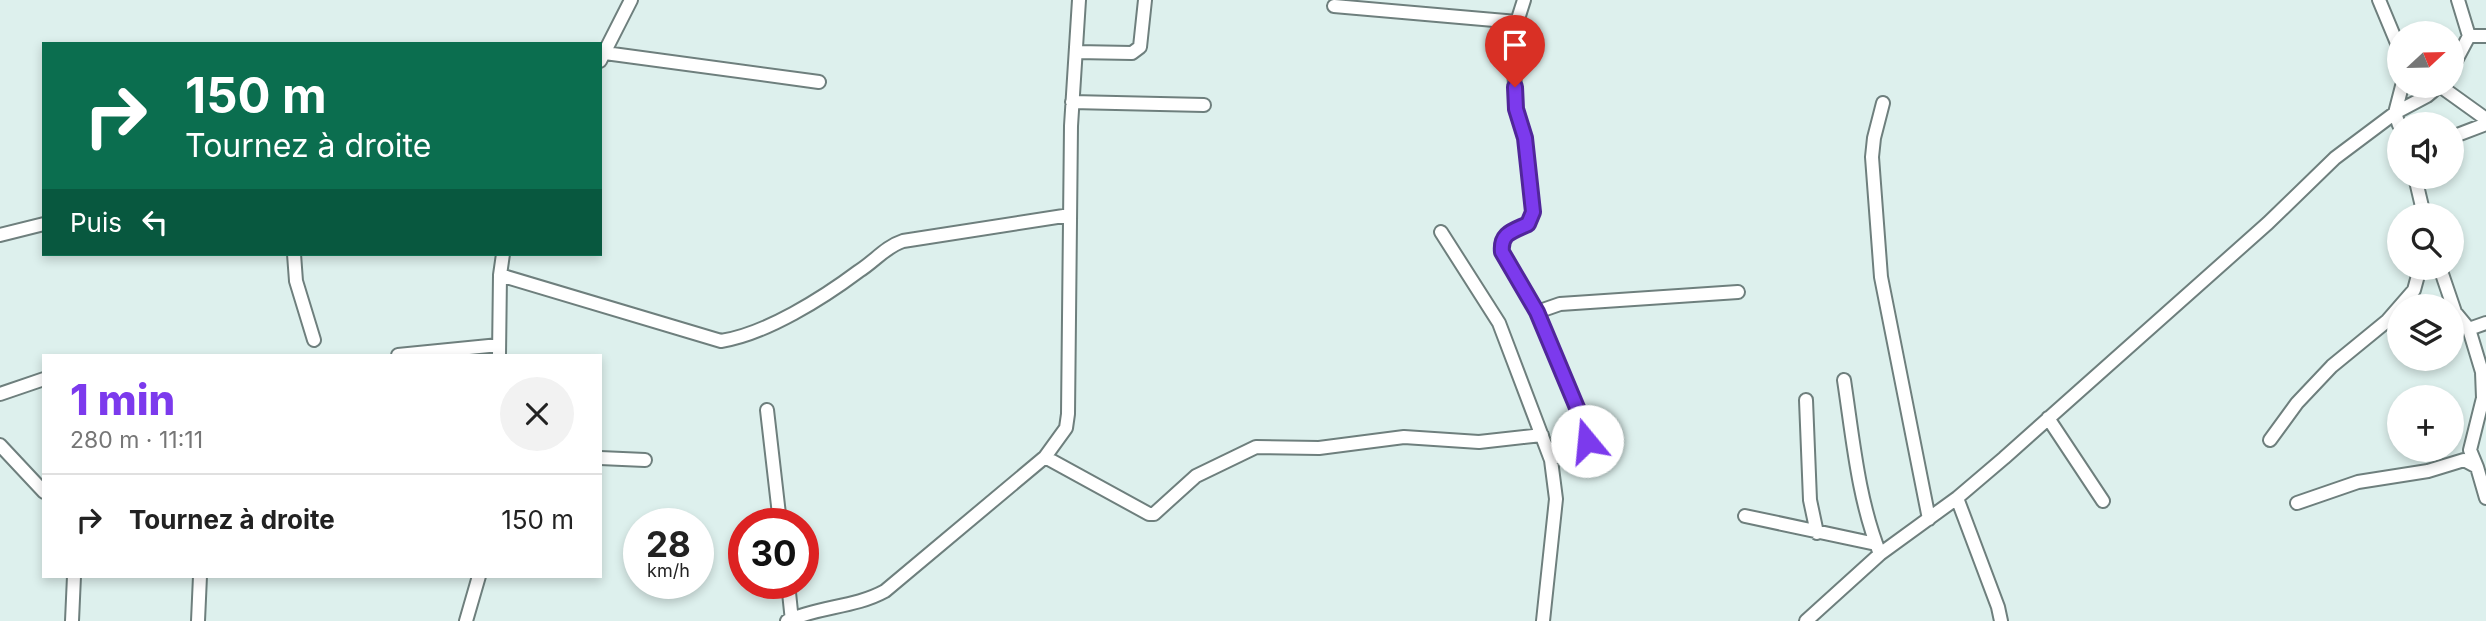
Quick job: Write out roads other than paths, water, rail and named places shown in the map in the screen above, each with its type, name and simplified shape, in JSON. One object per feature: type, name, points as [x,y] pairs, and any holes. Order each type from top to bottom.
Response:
[{"type":"street","points":[[631,0],[602,57],[819,82]]},
{"type":"street","points":[[789,599],[790,620],[821,609],[868,601],[885,591],[1045,457],[1066,428],[1072,102],[1079,0]]},
{"type":"street","points":[[1076,52],[1138,51],[1145,0]]},
{"type":"street","points":[[1524,0],[1517,22],[1514,65],[1516,109],[1525,138],[1533,212],[1528,224],[1505,234],[1501,242],[1502,252],[1537,312],[1588,434],[1583,445],[1551,460]]},
{"type":"street","points":[[2379,0],[2388,21]]},
{"type":"street","points":[[2458,0],[2469,37],[2464,46]]},
{"type":"street","points":[[1334,6],[1517,22]]},
{"type":"street","points":[[2469,37],[2486,36]]},
{"type":"street","points":[[2406,112],[2424,98]]},
{"type":"street","points":[[2454,98],[2486,119]]},
{"type":"street","points":[[1072,102],[1204,105]]},
{"type":"street","points":[[1883,103],[1872,157],[1881,277],[1929,519]]},
{"type":"street","points":[[2464,132],[2486,124]]},
{"type":"street","points":[[1806,621],[1878,549],[1929,519],[1957,498],[2268,223],[2335,158],[2387,125]]},
{"type":"street","points":[[500,275],[721,341],[747,334],[818,301],[891,245],[1070,215]]},
{"type":"street","points":[[0,234],[42,224]]},
{"type":"street","points":[[1441,232],[1499,323],[1551,460],[1556,499],[1543,621]]},
{"type":"street","points":[[294,256],[296,281],[314,340]]},
{"type":"street","points":[[418,354],[499,350],[503,256]]},
{"type":"street","points":[[2270,440],[2297,403],[2332,366],[2386,321],[2413,290],[2416,280]]},
{"type":"street","points":[[1537,312],[1560,304],[1738,292]]},
{"type":"street","points":[[2469,329],[2486,323]]},
{"type":"street","points":[[2464,324],[2469,329],[2482,372],[2483,398],[2470,450],[2486,498]]},
{"type":"street","points":[[0,394],[42,380]]},
{"type":"street","points":[[1844,380],[1860,492],[1867,523],[1878,549]]},
{"type":"street","points":[[1806,400],[1810,500],[1817,533]]},
{"type":"street","points":[[767,410],[778,508]]},
{"type":"street","points":[[2048,418],[2103,501]]},
{"type":"street","points":[[1045,457],[1149,514],[1154,514],[1196,476],[1256,447],[1319,449],[1404,437],[1479,442],[1542,435]]},
{"type":"street","points":[[0,445],[42,490]]},
{"type":"street","points":[[602,458],[645,460]]},
{"type":"street","points":[[2297,503],[2358,482],[2428,471],[2464,460],[2477,467]]},
{"type":"street","points":[[1957,498],[2001,621]]},
{"type":"street","points":[[1745,516],[1878,549]]},
{"type":"street","points":[[72,621],[74,578]]},
{"type":"street","points":[[198,621],[200,578]]},
{"type":"street","points":[[467,621],[478,578]]}]
